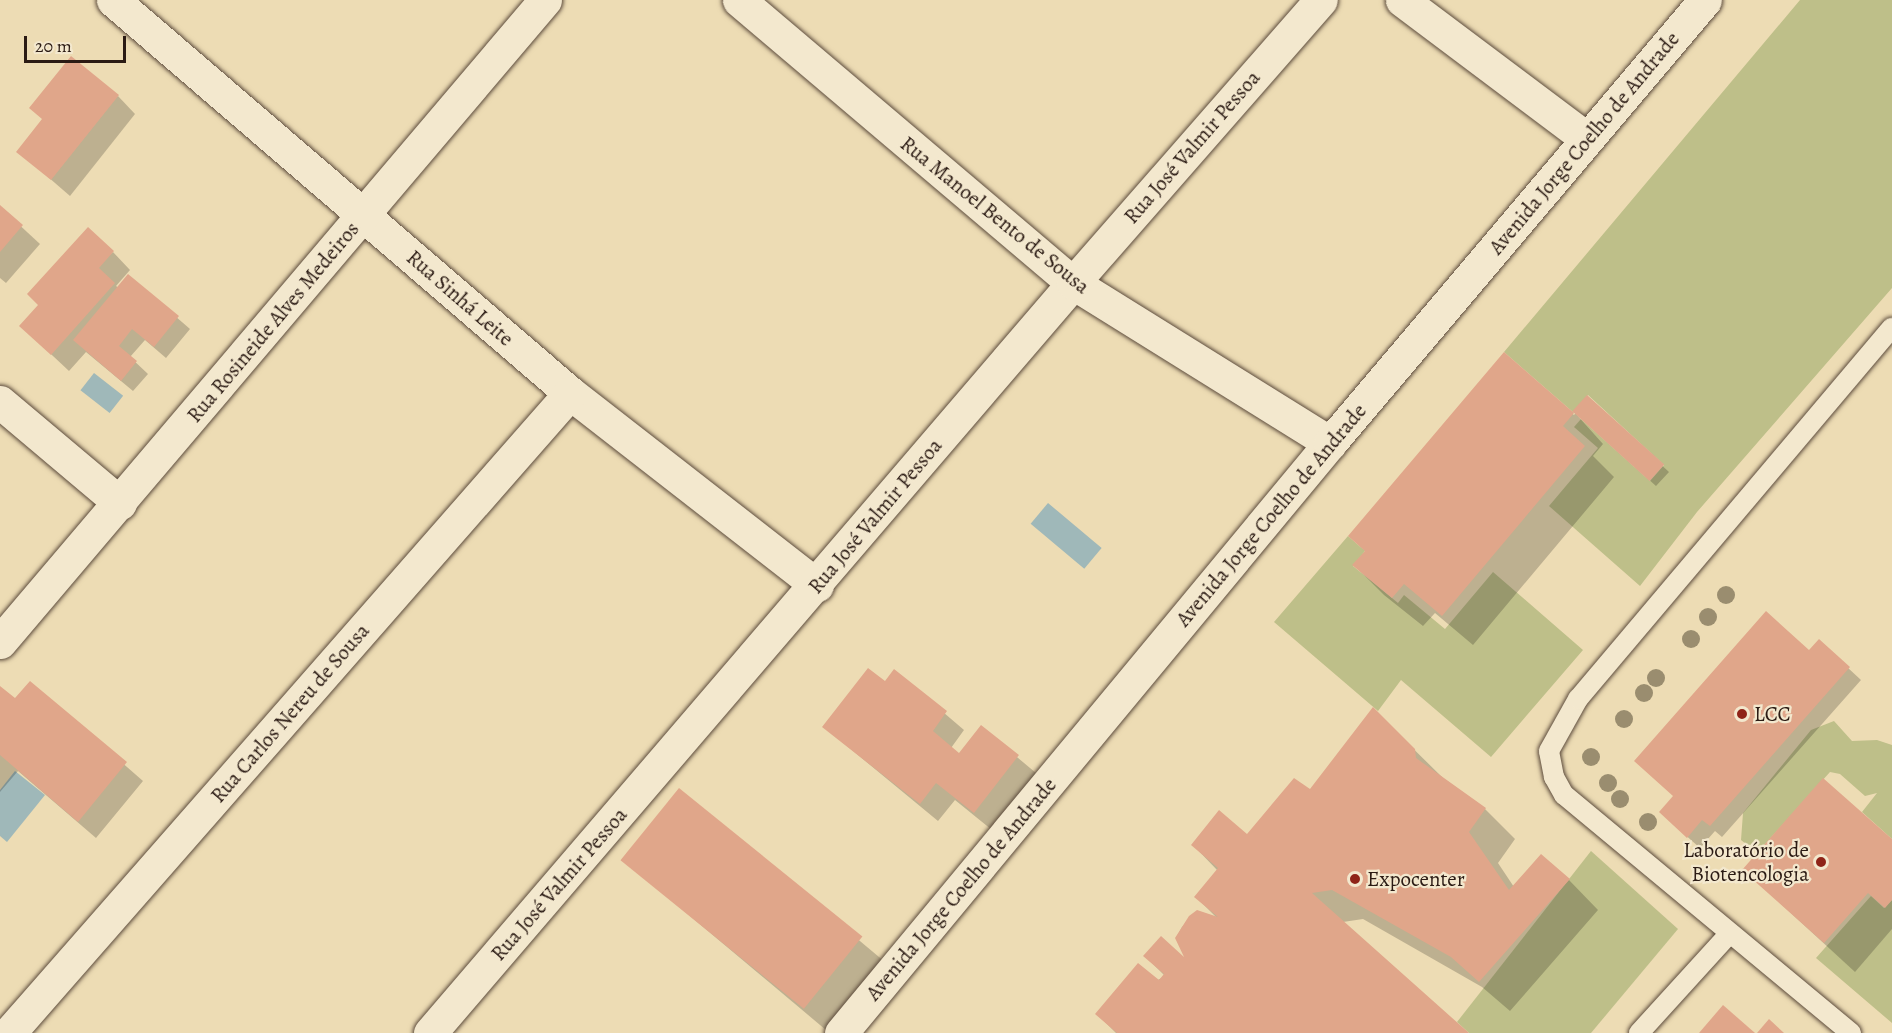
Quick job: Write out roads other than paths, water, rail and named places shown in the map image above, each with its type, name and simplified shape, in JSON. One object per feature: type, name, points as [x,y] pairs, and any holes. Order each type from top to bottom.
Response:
[{"type":"street","name":"Rua Sinhá Leite","points":[[113,0],[570,393],[817,585]]},
{"type":"street","name":"Rua Rosineide Alves Medeiros","points":[[0,642],[545,0]]},
{"type":"street","name":"Rua Manoel Bento de Sousa","points":[[739,0],[1073,283],[1330,443]]},
{"type":"street","name":"Rua José Valmir Pessoa","points":[[430,1033],[817,585],[1073,283],[1322,0]]},
{"type":"street","points":[[1402,0],[1586,138]]},
{"type":"street","name":"Avenida Jorge Coelho de Andrade","points":[[841,1033],[1330,443],[1586,138],[1706,0]]},
{"type":"street","name":"Rua Carlos Nereu de Sousa","points":[[9,1033],[570,393]]},
{"type":"street","points":[[0,402],[120,502]]},
{"type":"lane","points":[[1851,1033],[1564,795],[1554,777],[1549,751],[1578,699],[1892,328]]},
{"type":"lane","points":[[1639,1033],[1729,934]]},
{"type":"water","points":[[94,373],[123,396],[110,413],[80,390]]},
{"type":"water","points":[[1048,503],[1102,548],[1084,569],[1031,524]]},
{"type":"water","points":[[15,771],[45,795],[7,842],[0,836],[0,790]]},
{"type":"place","name":"LCC","points":[[1742,714]]},
{"type":"place","name":"Laboratório de Biotencologia","points":[[1821,862]]},
{"type":"place","name":"Expocenter","points":[[1355,879]]}]
